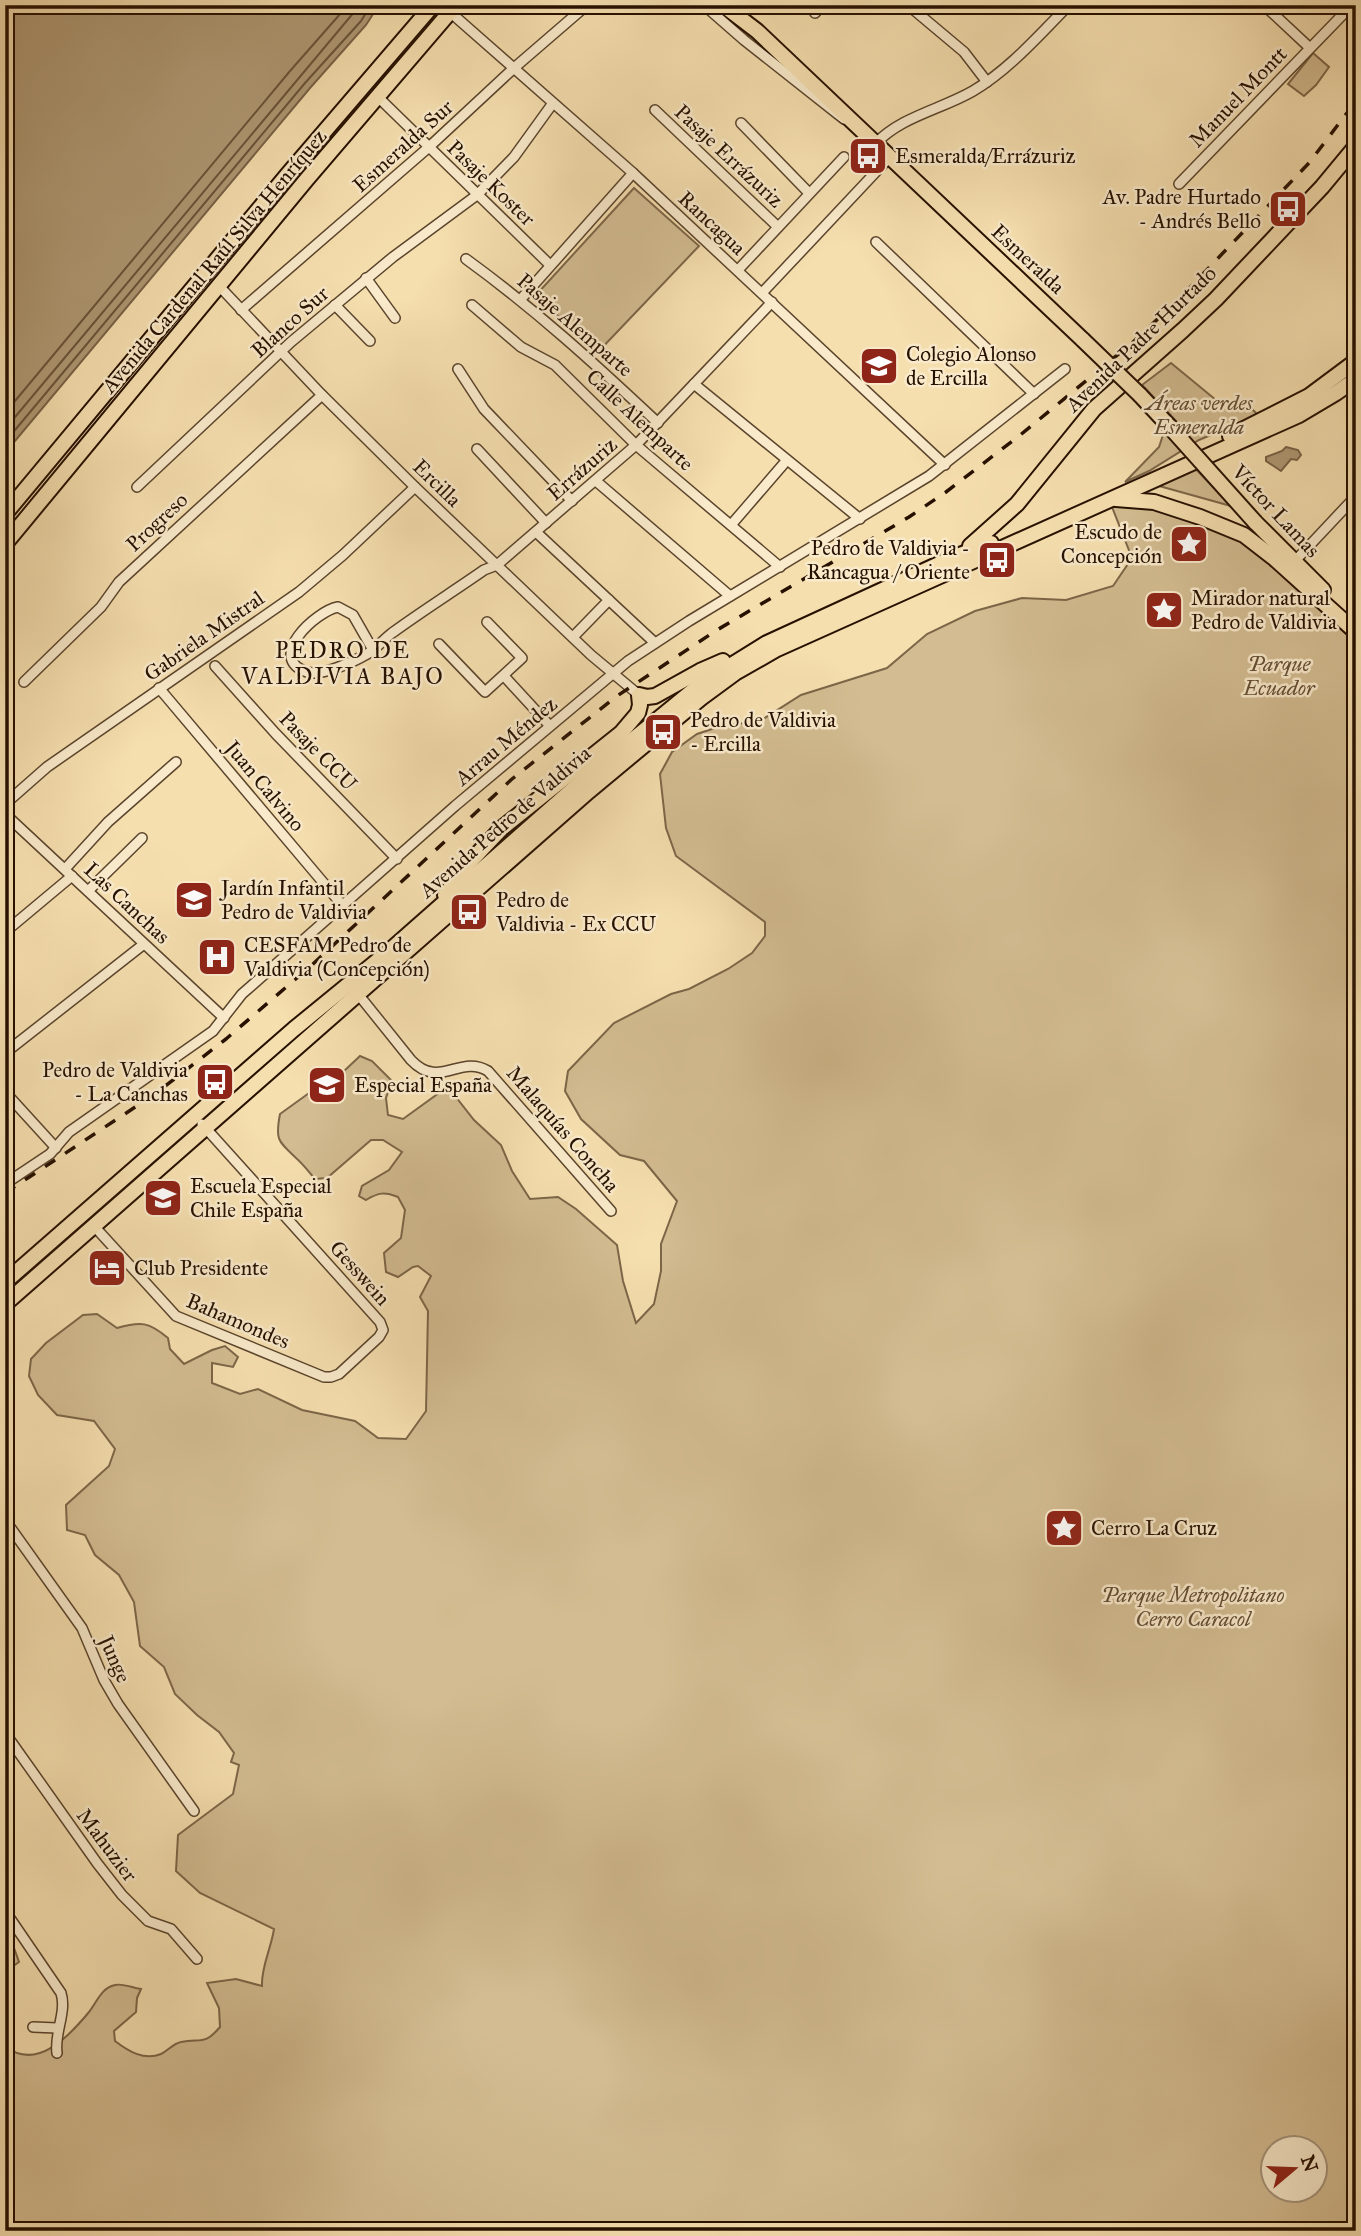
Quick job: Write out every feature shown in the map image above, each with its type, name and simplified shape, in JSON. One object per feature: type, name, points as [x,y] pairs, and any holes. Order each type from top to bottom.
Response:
[{"type":"main road","name":"Avenida Cardenal Raúl Silva Henríquez","points":[[5,514],[288,174],[433,5]]},
{"type":"main road","name":"Esmeralda","points":[[723,5],[757,31],[1083,340],[1169,426]]},
{"type":"main road","points":[[740,5],[757,31]]},
{"type":"main road","name":"Avenida Cardenal Raúl Silva Henríquez","points":[[5,544],[453,9]]},
{"type":"main road","name":"Avenida Padre Hurtado","points":[[952,558],[972,545],[1008,514],[1094,409],[1216,299],[1356,146]]},
{"type":"main road","points":[[1102,497],[1309,396],[1356,361]]},
{"type":"main road","points":[[1102,497],[1298,415],[1356,379]]},
{"type":"main road","name":"Víctor Lamas","points":[[1169,426],[1255,522],[1356,622]]},
{"type":"main road","points":[[1102,497],[1154,502],[1236,531],[1275,559],[1356,632]]},
{"type":"main road","name":"Avenida Pedro de Valdivia","points":[[5,1304],[358,994],[581,782],[701,684],[745,655],[791,632],[952,558],[1102,497]]},
{"type":"main road","name":"Avenida Pedro de Valdivia","points":[[5,1282],[294,1029],[380,960],[437,909],[490,870],[735,673],[777,649],[1018,541],[1102,497]]},
{"type":"main road","points":[[437,909],[456,878],[487,843],[518,815],[614,740],[638,713],[639,695],[655,696],[699,671],[745,655]]},
{"type":"main road","points":[[518,815],[581,782]]},
{"type":"main road","points":[[487,843],[490,870]]},
{"type":"street","name":"Esmeralda Sur","points":[[241,310],[429,148],[514,68],[587,5]]},
{"type":"street","name":"Esmeralda","points":[[704,5],[835,114],[855,125]]},
{"type":"street","points":[[908,5],[964,52],[987,82]]},
{"type":"street","points":[[875,144],[902,122],[960,98],[987,82],[1069,5]]},
{"type":"street","points":[[1264,5],[1310,48]]},
{"type":"street","name":"Manuel Montt","points":[[1179,184],[1352,5]]},
{"type":"street","name":"Rancagua","points":[[453,9],[514,68],[738,270],[945,465]]},
{"type":"street","name":"Pasaje Koster","points":[[378,97],[550,265]]},
{"type":"street","name":"Blanco Sur","points":[[137,487],[281,352],[366,278],[477,195],[514,157],[554,103]]},
{"type":"street","name":"Pasaje Errázuriz","points":[[655,110],[778,227]]},
{"type":"street","name":"Pasaje Errázuriz","points":[[741,123],[810,194]]},
{"type":"street","points":[[738,270],[844,156]]},
{"type":"street","points":[[762,293],[889,158]]},
{"type":"street","points":[[521,299],[633,173]]},
{"type":"street","points":[[876,242],[1034,394]]},
{"type":"street","name":"Pasaje Alemparte","points":[[466,259],[521,299],[572,342],[658,423]]},
{"type":"street","points":[[366,278],[395,318]]},
{"type":"street","name":"Ercilla","points":[[220,287],[322,395],[415,487],[573,637],[639,695]]},
{"type":"street","name":"Errázuriz","points":[[373,650],[484,570],[496,565],[596,481],[658,423],[772,302]]},
{"type":"street","points":[[335,305],[370,341]]},
{"type":"street","name":"Calle Alemparte","points":[[472,305],[521,347],[555,365],[636,445],[780,567]]},
{"type":"street","points":[[458,369],[484,409],[572,501]]},
{"type":"street","name":"Arrau Méndez","points":[[5,1184],[41,1161],[69,1132],[214,1031],[237,998],[550,726],[614,674],[655,643],[945,465],[1065,369]]},
{"type":"street","points":[[694,384],[860,519]]},
{"type":"street","name":"Progreso","points":[[24,682],[101,607],[119,582],[322,395]]},
{"type":"street","points":[[477,449],[546,523]]},
{"type":"street","points":[[731,525],[787,460]]},
{"type":"street","points":[[596,481],[730,596]]},
{"type":"street","name":"Gabriela Mistral","points":[[5,804],[47,767],[299,592],[415,487]]},
{"type":"street","points":[[1294,562],[1356,496]]},
{"type":"street","points":[[536,532],[655,643]]},
{"type":"street","points":[[573,637],[609,600]]},
{"type":"street","points":[[338,607],[353,615],[373,650],[326,671],[313,673],[297,666],[291,650],[304,628],[328,610],[338,607]]},
{"type":"street","points":[[439,644],[485,692],[522,658],[487,622]]},
{"type":"street","name":"Pasaje CCU","points":[[215,666],[276,734],[397,859]]},
{"type":"street","points":[[504,676],[550,726]]},
{"type":"street","name":"Juan Calvino","points":[[159,688],[343,906]]},
{"type":"street","points":[[5,932],[68,873],[108,822],[176,762]]},
{"type":"street","name":"Las Canchas","points":[[5,814],[224,1018]]},
{"type":"street","points":[[89,891],[142,838]]},
{"type":"street","points":[[5,1053],[144,944]]},
{"type":"street","name":"Malaquías Concha","points":[[358,994],[411,1060],[422,1069],[442,1073],[471,1065],[488,1071],[611,1211]]},
{"type":"street","points":[[5,1091],[56,1147]]},
{"type":"street","name":"Gesswein","points":[[195,1116],[380,1322],[383,1330]]},
{"type":"street","name":"Bahamondes","points":[[94,1226],[176,1317],[324,1377],[339,1374],[379,1338],[383,1330]]},
{"type":"street","name":"Junge","points":[[5,1520],[82,1628],[113,1697],[194,1811]]},
{"type":"street","name":"Mahuzier","points":[[5,1733],[122,1895],[148,1921],[175,1931],[197,1959]]},
{"type":"street","points":[[5,1911],[61,1993],[63,2003],[57,2028],[57,2053]]},
{"type":"street","points":[[33,2027],[57,2028]]},
{"type":"green space","points":[[1313,53],[1329,67],[1304,96],[1288,84]]},
{"type":"green space","points":[[634,188],[699,246],[597,353],[536,295]]},
{"type":"green space","name":"Áreas verdes Esmeralda","points":[[1171,363],[1222,405],[1231,409],[1251,408],[1258,415],[1199,440],[1149,471],[1125,482],[1159,447],[1164,432],[1176,421],[1142,385]]},
{"type":"green space","points":[[1193,466],[1231,506],[1152,484]]},
{"type":"green space","points":[[1135,505],[1203,523],[1229,533],[1254,549],[1356,643],[1356,2231],[5,2231],[5,2046],[17,2053],[41,2053],[63,2040],[103,1992],[118,1985],[141,1989],[136,2012],[114,2031],[115,2041],[125,2048],[142,2056],[155,2056],[178,2043],[206,2039],[220,2027],[219,2008],[207,1983],[236,1979],[262,1986],[274,1929],[200,1893],[176,1871],[178,1835],[233,1794],[239,1765],[231,1762],[234,1753],[219,1732],[175,1694],[164,1667],[140,1646],[134,1602],[119,1575],[95,1555],[85,1535],[67,1530],[66,1505],[109,1466],[115,1449],[94,1421],[57,1415],[38,1395],[29,1376],[31,1359],[46,1343],[83,1315],[97,1314],[117,1328],[144,1324],[168,1338],[170,1349],[184,1364],[225,1346],[238,1357],[233,1367],[212,1363],[212,1383],[240,1394],[258,1389],[302,1410],[355,1421],[378,1438],[406,1439],[426,1411],[428,1311],[420,1297],[431,1276],[418,1266],[398,1277],[386,1272],[384,1253],[401,1238],[405,1210],[398,1197],[393,1195],[378,1194],[366,1200],[359,1196],[362,1186],[389,1170],[402,1152],[383,1140],[371,1140],[327,1178],[315,1179],[278,1135],[280,1114],[342,1073],[360,1056],[372,1061],[392,1081],[386,1098],[388,1115],[403,1119],[439,1093],[452,1092],[474,1120],[501,1145],[512,1171],[530,1199],[558,1197],[617,1245],[623,1281],[636,1323],[654,1304],[661,1271],[661,1244],[677,1201],[644,1161],[620,1155],[581,1119],[565,1091],[568,1071],[614,1023],[728,969],[752,953],[765,936],[765,922],[676,856],[666,828],[660,774],[672,752],[697,734],[721,726],[760,721],[801,695],[887,668],[927,634],[975,611],[1022,598],[1066,600],[1113,586],[1132,558],[1112,507]]},
{"type":"green space","points":[[5,1923],[19,1962],[5,1972]]},
{"type":"water","points":[[5,5],[379,5],[366,25],[310,88],[5,453]]},
{"type":"water","points":[[1286,447],[1298,450],[1301,455],[1297,460],[1291,459],[1281,471],[1266,461],[1266,457]]},
{"type":"railway","points":[[5,1193],[155,1094],[226,1039],[313,964],[512,779],[617,696],[717,630],[909,517],[1019,436],[1132,343],[1178,300],[1309,163],[1356,101]]},
{"type":"place","name":"Esmeralda/Errázuriz","points":[[868,156]]},
{"type":"place","name":"Av. Padre Hurtado - Andrés Bello","points":[[1288,209]]},
{"type":"place","name":"Colegio Alonso de Ercilla","points":[[879,366]]},
{"type":"place","name":"Escudo de Concepción","points":[[1189,544]]},
{"type":"place","name":"Pedro de Valdivia - Rancagua / Oriente","points":[[997,560]]},
{"type":"place","name":"Mirador natural Pedro de Valdivia","points":[[1164,610]]},
{"type":"place","name":"Pedro de Valdivia - Ercilla","points":[[663,732]]},
{"type":"place","name":"Jardín Infantil Pedro de Valdivia","points":[[194,900]]},
{"type":"place","name":"Pedro de Valdivia - Ex CCU","points":[[469,912]]},
{"type":"place","name":"CESFAM Pedro de Valdivia (Concepción)","points":[[217,957]]},
{"type":"place","name":"Pedro de Valdivia - La Canchas","points":[[215,1082]]},
{"type":"place","name":"Especial España","points":[[327,1085]]},
{"type":"place","name":"Escuela Especial Chile España","points":[[163,1198]]},
{"type":"place","name":"Club Presidente","points":[[107,1268]]},
{"type":"place","name":"Cerro La Cruz","points":[[1064,1528]]},
{"type":"district","name":"PEDRO DE VALDIVIA BAJO","points":[[343,663]]},
{"type":"park label","name":"Parque Ecuador","points":[[1279,676]]},
{"type":"park label","name":"Parque Metropolitano Cerro Caracol","points":[[1193,1607]]}]
